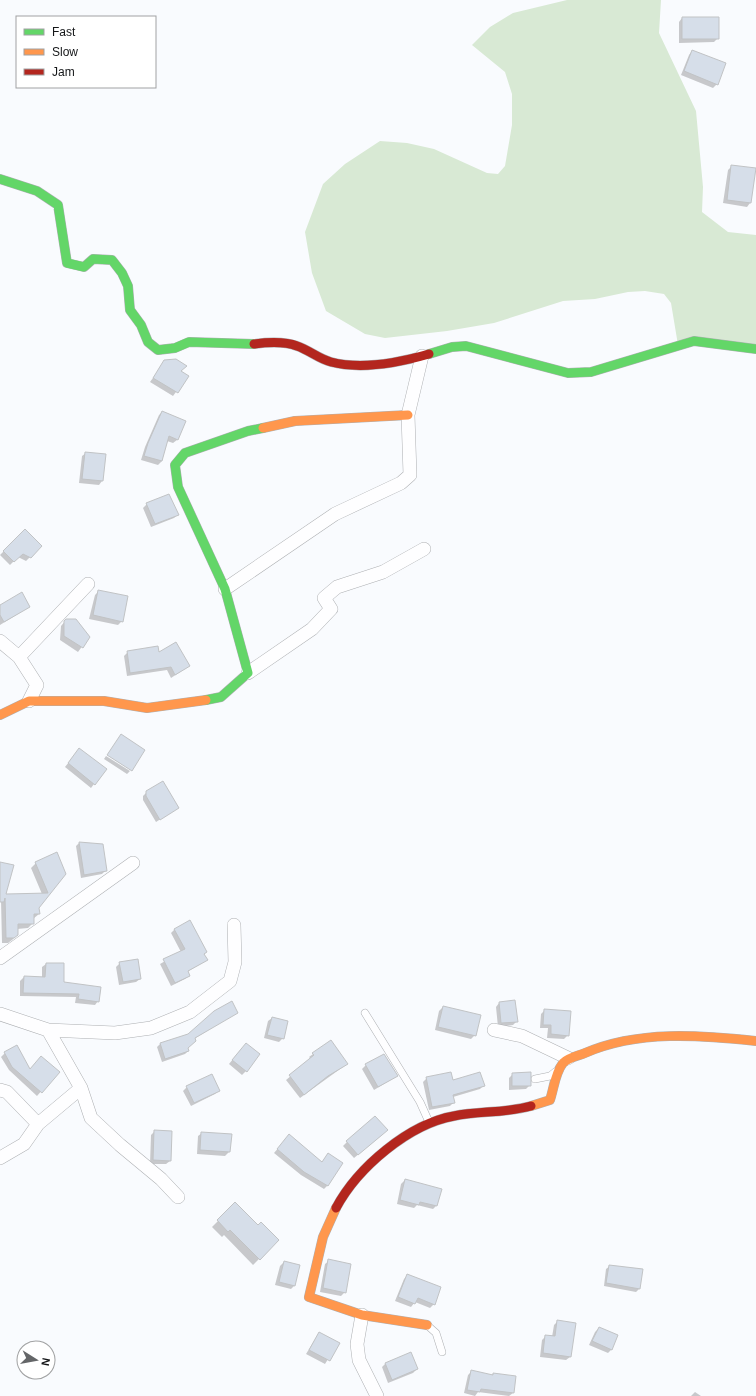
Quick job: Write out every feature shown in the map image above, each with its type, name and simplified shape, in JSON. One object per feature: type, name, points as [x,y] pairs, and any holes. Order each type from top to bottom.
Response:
[{"type":"street","points":[[0,179],[37,191],[58,205],[68,263],[84,266],[92,259],[112,260],[122,273],[128,286],[130,310],[141,325],[148,342],[158,350],[175,348],[189,342],[250,344],[275,342],[296,346],[329,362],[377,365],[422,356],[452,347],[466,346],[568,373],[591,372],[694,341],[756,349]]},
{"type":"street","points":[[225,588],[335,514],[401,484],[410,475],[408,416],[422,356]]},
{"type":"street","points":[[248,673],[225,588],[178,487],[175,465],[185,453],[248,431],[295,422],[408,416]]},
{"type":"street","points":[[0,715],[29,701],[104,701],[147,708],[178,706],[221,697],[248,673],[312,629],[331,610],[324,598],[337,587],[383,572],[424,549]]},
{"type":"street","points":[[19,657],[88,584]]},
{"type":"street","points":[[0,641],[19,657],[37,685],[29,701]]},
{"type":"street","points":[[0,958],[133,863]]},
{"type":"street","points":[[0,1014],[48,1030],[116,1033],[150,1028],[190,1012],[230,982],[235,962],[234,925]]},
{"type":"street","points":[[48,1030],[81,1088],[91,1118],[161,1179],[178,1198]]},
{"type":"street","points":[[494,1030],[522,1036],[568,1058],[578,1056],[598,1046],[620,1041],[686,1037],[756,1041]]},
{"type":"street","points":[[427,1325],[362,1315],[309,1297],[322,1238],[331,1216],[348,1190],[380,1156],[406,1135],[429,1122],[466,1112],[526,1107],[550,1100],[555,1089],[558,1070],[568,1058]]},
{"type":"street","points":[[0,1158],[24,1144],[38,1124],[81,1088]]},
{"type":"street","points":[[0,1090],[7,1092],[38,1124]]},
{"type":"street","points":[[362,1315],[357,1344],[359,1360],[377,1396]]},
{"type":"lane","points":[[365,1013],[420,1102],[429,1122]]},
{"type":"lane","points":[[535,1079],[550,1076],[558,1070]]},
{"type":"lane","points":[[427,1325],[436,1333],[442,1352]]},
{"type":"green space","points":[[567,0],[661,0],[659,33],[696,111],[703,187],[702,212],[728,232],[756,235],[756,349],[678,345],[671,303],[664,294],[645,291],[628,292],[595,299],[563,301],[494,323],[447,331],[385,338],[365,334],[326,311],[312,273],[305,232],[323,184],[345,164],[380,141],[407,143],[434,149],[487,173],[498,174],[505,166],[512,125],[512,94],[505,72],[472,45],[490,27],[513,13]]},
{"type":"building","points":[[682,17],[719,17],[719,39],[682,39]]},
{"type":"building","points":[[692,50],[726,63],[718,85],[684,71]]},
{"type":"building","points":[[731,165],[756,168],[751,203],[727,200]]},
{"type":"building","points":[[176,359],[187,366],[181,371],[189,376],[178,393],[153,378],[164,360]]},
{"type":"building","points":[[162,411],[186,421],[178,440],[169,436],[162,461],[144,456]]},
{"type":"building","points":[[85,452],[106,454],[103,481],[82,479]]},
{"type":"building","points":[[169,494],[179,515],[155,524],[146,503]]},
{"type":"building","points":[[25,529],[42,546],[31,558],[23,554],[14,562],[3,551]]},
{"type":"building","points":[[98,590],[128,596],[123,622],[93,615]]},
{"type":"building","points":[[22,592],[30,607],[4,622],[0,615],[0,605]]},
{"type":"building","points":[[66,619],[76,619],[90,637],[83,648],[64,636],[64,621]]},
{"type":"building","points":[[176,642],[190,666],[175,675],[171,667],[130,673],[127,651],[158,646],[159,652]]},
{"type":"building","points":[[121,734],[145,750],[132,771],[107,755]]},
{"type":"building","points":[[79,748],[107,769],[95,785],[68,763]]},
{"type":"building","points":[[163,781],[179,808],[160,820],[146,796],[146,791]]},
{"type":"building","points":[[79,842],[103,844],[107,871],[84,875]]},
{"type":"building","points":[[57,852],[66,874],[39,908],[40,914],[34,914],[34,924],[18,924],[18,935],[14,938],[6,938],[5,898],[4,902],[0,902],[0,862],[14,865],[6,894],[48,893],[35,862]]},
{"type":"building","points":[[190,920],[207,952],[204,954],[208,960],[188,971],[190,976],[175,983],[163,959],[185,949],[174,929]]},
{"type":"building","points":[[138,959],[141,979],[123,982],[119,962]]},
{"type":"building","points":[[46,963],[64,963],[64,982],[101,987],[99,1002],[78,999],[79,994],[23,993],[24,976],[45,977]]},
{"type":"building","points":[[515,1000],[518,1022],[501,1023],[499,1002]]},
{"type":"building","points":[[232,1001],[238,1013],[195,1038],[196,1041],[188,1048],[189,1051],[165,1059],[160,1043],[188,1034],[214,1011]]},
{"type":"building","points":[[443,1006],[481,1015],[476,1036],[438,1027]]},
{"type":"building","points":[[544,1009],[571,1011],[569,1036],[551,1034],[551,1025],[543,1025]]},
{"type":"building","points":[[272,1017],[288,1021],[284,1039],[267,1035]]},
{"type":"building","points":[[331,1040],[348,1064],[328,1076],[304,1095],[289,1075],[314,1055],[312,1053]]},
{"type":"building","points":[[246,1043],[260,1054],[247,1072],[232,1060]]},
{"type":"building","points":[[17,1045],[30,1069],[41,1056],[60,1072],[42,1093],[12,1067],[4,1052]]},
{"type":"building","points":[[384,1054],[398,1076],[378,1087],[365,1064]]},
{"type":"building","points":[[451,1072],[453,1080],[480,1072],[485,1086],[453,1095],[455,1103],[432,1107],[426,1077]]},
{"type":"building","points":[[531,1072],[531,1086],[512,1086],[512,1073]]},
{"type":"building","points":[[212,1074],[220,1091],[194,1103],[186,1086]]},
{"type":"building","points":[[375,1116],[388,1130],[358,1155],[346,1141]]},
{"type":"building","points":[[154,1130],[172,1131],[171,1161],[153,1160]]},
{"type":"building","points":[[201,1132],[232,1134],[230,1152],[200,1150]]},
{"type":"building","points":[[289,1134],[322,1162],[328,1153],[343,1163],[328,1186],[304,1172],[277,1149]]},
{"type":"building","points":[[405,1179],[442,1189],[437,1206],[420,1202],[419,1205],[400,1200]]},
{"type":"building","points":[[235,1202],[258,1225],[261,1222],[279,1240],[260,1260],[230,1230],[228,1232],[217,1220]]},
{"type":"building","points":[[328,1259],[351,1264],[346,1293],[323,1288]]},
{"type":"building","points":[[284,1261],[300,1265],[295,1286],[279,1282]]},
{"type":"building","points":[[609,1265],[643,1269],[640,1289],[606,1283]]},
{"type":"building","points":[[407,1274],[441,1287],[435,1305],[418,1298],[415,1304],[398,1297]]},
{"type":"building","points":[[557,1320],[576,1323],[571,1357],[543,1353],[545,1335],[555,1336]]},
{"type":"building","points":[[599,1327],[618,1335],[612,1350],[592,1341]]},
{"type":"building","points":[[319,1332],[340,1343],[330,1361],[309,1350]]},
{"type":"building","points":[[411,1352],[418,1369],[392,1380],[385,1363]]},
{"type":"building","points":[[471,1370],[493,1375],[493,1373],[516,1376],[514,1393],[481,1389],[480,1392],[467,1390]]},
{"type":"traffic: fast","points":[[0,179],[37,191],[58,205],[67,263],[84,267],[93,259],[112,260],[122,273],[128,286],[130,310],[141,325],[148,342],[158,350],[175,348],[189,342],[254,344]]},
{"type":"traffic: fast","points":[[429,354],[452,347],[466,346],[568,373],[591,372],[694,341],[756,349]]},
{"type":"traffic: fast","points":[[206,700],[221,697],[248,673],[225,589],[178,487],[175,465],[185,453],[248,431],[263,428]]},
{"type":"traffic: slow","points":[[263,428],[295,421],[408,415]]},
{"type":"traffic: slow","points":[[0,715],[29,701],[104,701],[147,708],[206,700]]},
{"type":"traffic: slow","points":[[531,1106],[550,1100],[558,1071],[565,1061],[605,1046],[626,1041],[669,1036],[713,1037],[756,1041]]},
{"type":"traffic: slow","points":[[336,1208],[323,1237],[309,1297],[362,1315],[427,1325]]},
{"type":"traffic: jam","points":[[254,344],[271,342],[292,344],[327,361],[355,365],[393,363],[429,354]]},
{"type":"traffic: jam","points":[[336,1208],[357,1177],[371,1163],[386,1150],[420,1128],[454,1116],[512,1110],[531,1106]]}]
